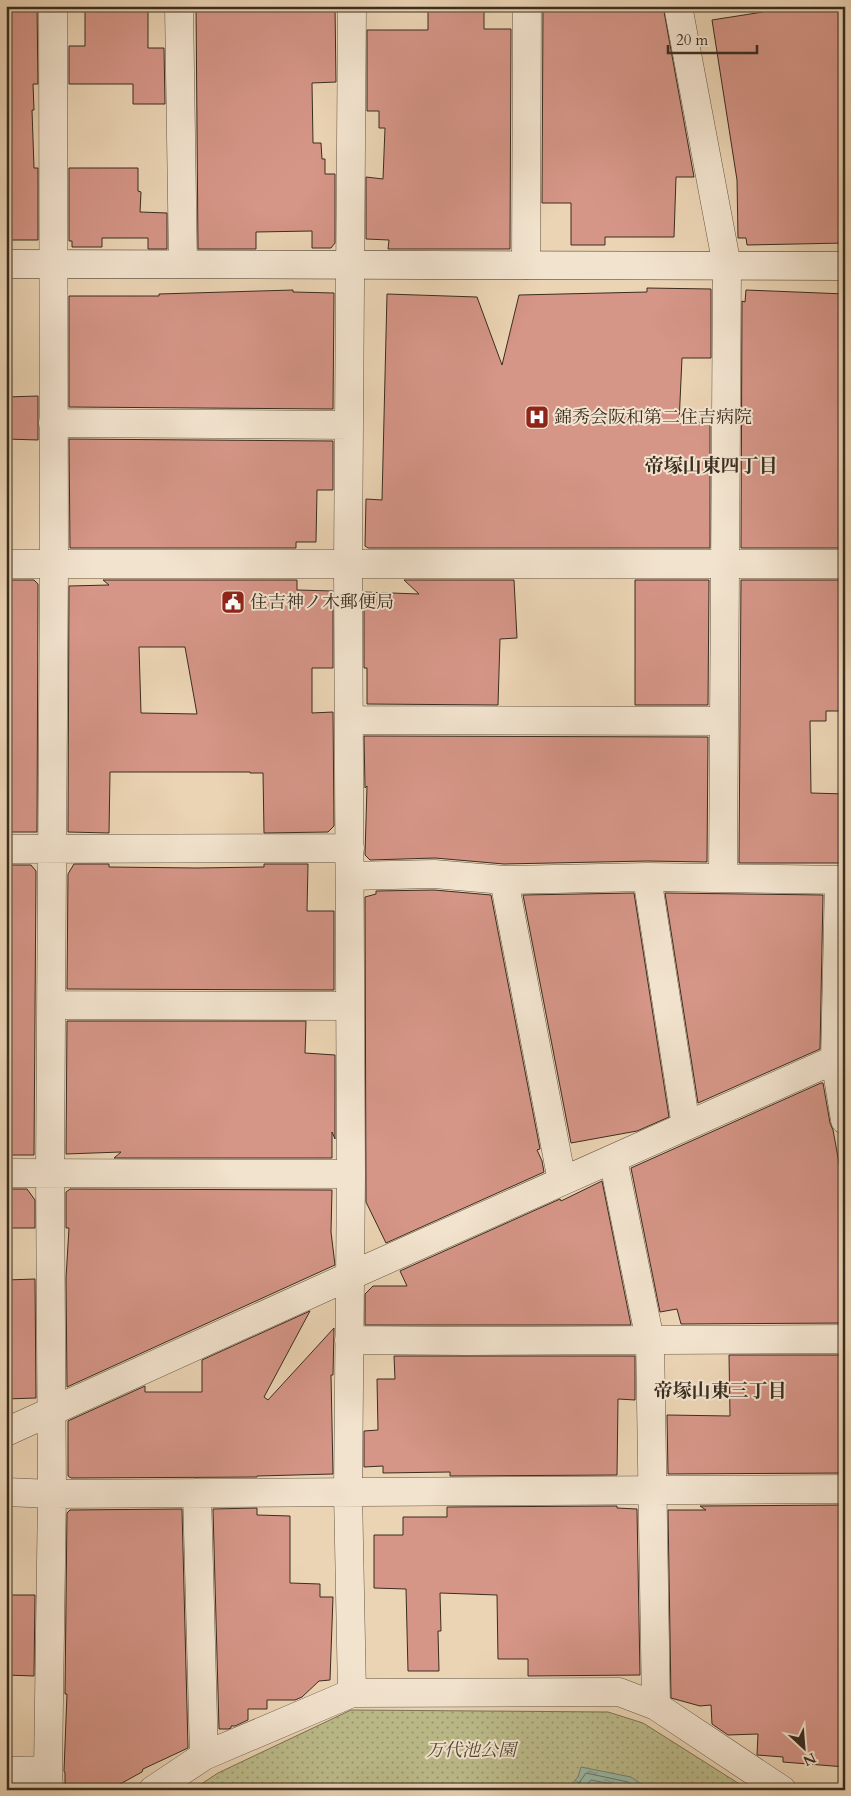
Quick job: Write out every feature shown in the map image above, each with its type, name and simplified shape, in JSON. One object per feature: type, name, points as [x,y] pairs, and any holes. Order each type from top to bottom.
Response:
[{"type":"street","points":[[6,1771],[49,1780],[52,1494],[50,1174],[54,564],[53,6]]},
{"type":"street","points":[[179,6],[183,264]]},
{"type":"street","points":[[352,6],[348,564],[351,1174],[348,1492],[352,1693]]},
{"type":"street","points":[[526,265],[528,6]]},
{"type":"street","points":[[678,6],[727,266],[723,878]]},
{"type":"street","points":[[6,264],[845,266]]},
{"type":"street","points":[[54,423],[349,425]]},
{"type":"street","points":[[6,564],[845,564]]},
{"type":"street","points":[[349,720],[724,721]]},
{"type":"street","points":[[6,849],[350,848]]},
{"type":"street","points":[[350,876],[434,874],[504,880],[647,877],[842,880],[840,1057],[845,1120]]},
{"type":"street","points":[[647,877],[686,1126]]},
{"type":"street","points":[[504,880],[562,1181]]},
{"type":"street","points":[[51,1005],[350,1006]]},
{"type":"street","points":[[6,1432],[840,1057]]},
{"type":"street","points":[[613,1159],[650,1340],[656,1706]]},
{"type":"street","points":[[6,1172],[50,1174],[351,1174]]},
{"type":"street","points":[[349,1340],[467,1342],[845,1339]]},
{"type":"street","points":[[6,1492],[52,1494],[845,1489]]},
{"type":"street","points":[[197,1493],[204,1756]]},
{"type":"street","points":[[153,1790],[204,1756],[352,1693],[619,1692],[656,1706],[782,1790]]},
{"type":"green space","name":"万代池公園","points":[[351,1710],[608,1712],[643,1723],[749,1790],[192,1790],[218,1773]]},
{"type":"water","points":[[581,1767],[631,1777],[650,1790],[406,1790],[457,1786],[524,1786],[559,1789],[571,1785],[578,1777]]},
{"type":"building","points":[[6,6],[37,6],[38,84],[33,84],[34,110],[32,110],[34,168],[38,168],[38,240],[6,240]]},
{"type":"building","points":[[85,6],[148,6],[148,48],[164,48],[165,104],[133,104],[133,84],[69,84],[69,46],[85,46]]},
{"type":"building","points":[[196,6],[335,6],[336,82],[312,83],[313,143],[321,143],[322,159],[325,159],[325,174],[335,174],[335,243],[331,248],[312,248],[312,231],[256,232],[256,249],[198,249]]},
{"type":"building","points":[[428,6],[484,6],[484,29],[511,29],[510,249],[388,249],[389,240],[366,239],[366,177],[383,179],[385,128],[379,128],[379,111],[367,111],[367,30],[428,30]]},
{"type":"building","points":[[543,6],[663,6],[694,177],[676,177],[674,237],[605,237],[605,245],[571,245],[571,203],[542,203]]},
{"type":"building","points":[[761,6],[845,6],[845,243],[747,245],[746,238],[738,238],[737,180],[712,20],[763,12]]},
{"type":"building","points":[[69,168],[138,168],[138,191],[141,192],[140,212],[167,213],[167,249],[148,249],[148,238],[102,238],[102,247],[72,247],[72,241],[69,241]]},
{"type":"building","points":[[647,288],[711,289],[711,358],[682,358],[679,423],[710,422],[710,548],[368,548],[365,546],[366,499],[382,500],[387,294],[477,297],[502,365],[519,295],[647,292]]},
{"type":"building","points":[[293,290],[293,292],[334,293],[333,409],[69,407],[69,296],[159,296],[159,294]]},
{"type":"building","points":[[746,290],[845,294],[843,357],[845,357],[845,548],[741,548],[742,301],[745,302]]},
{"type":"building","points":[[38,396],[38,440],[6,439],[6,397]]},
{"type":"building","points":[[69,439],[333,441],[333,490],[317,490],[316,542],[296,542],[296,548],[70,548]]},
{"type":"building","points":[[6,580],[34,580],[38,584],[37,832],[6,832]]},
{"type":"building","points":[[103,580],[297,580],[297,590],[333,591],[333,668],[312,668],[312,713],[333,712],[334,826],[328,832],[264,833],[263,773],[110,772],[109,833],[68,832],[69,586],[109,585]],"holes":[[[139,647],[185,647],[197,714],[141,713]]]},
{"type":"building","points":[[404,580],[514,580],[517,638],[500,639],[498,705],[367,704],[367,668],[364,668],[364,592],[419,594]]},
{"type":"building","points":[[635,580],[709,580],[708,705],[635,705]]},
{"type":"building","points":[[741,580],[845,580],[845,711],[826,711],[826,721],[810,721],[811,793],[845,794],[845,863],[739,863]]},
{"type":"building","points":[[364,736],[708,737],[707,862],[647,861],[504,864],[435,858],[370,860],[365,855],[367,786],[365,788]]},
{"type":"building","points":[[74,864],[109,864],[109,867],[197,868],[264,867],[264,864],[308,864],[307,911],[334,911],[334,990],[67,989],[68,874]]},
{"type":"building","points":[[6,865],[31,865],[36,871],[34,1155],[6,1155]]},
{"type":"building","points":[[434,890],[491,895],[540,1149],[537,1150],[544,1172],[386,1243],[366,1202],[365,897],[376,894],[376,891]]},
{"type":"building","points":[[634,893],[669,1117],[637,1131],[571,1143],[523,895]]},
{"type":"building","points":[[665,893],[823,895],[820,1049],[698,1103]]},
{"type":"building","points":[[67,1021],[306,1021],[305,1053],[335,1055],[335,1139],[332,1132],[332,1158],[114,1158],[121,1152],[66,1154]]},
{"type":"building","points":[[823,1083],[833,1130],[845,1196],[845,1323],[681,1324],[677,1309],[660,1312],[631,1168]]},
{"type":"building","points":[[602,1181],[631,1325],[365,1325],[365,1294],[373,1286],[407,1286],[400,1271],[560,1199],[561,1201]]},
{"type":"building","points":[[6,1189],[27,1189],[35,1200],[35,1228],[6,1228]]},
{"type":"building","points":[[70,1189],[332,1190],[331,1232],[335,1265],[67,1387],[66,1278],[69,1228],[66,1228],[66,1192]]},
{"type":"building","points":[[35,1279],[36,1398],[6,1399],[6,1280]]},
{"type":"building","points":[[310,1311],[264,1397],[268,1400],[334,1328],[333,1375],[331,1375],[333,1474],[257,1477],[71,1478],[68,1476],[68,1421],[145,1386],[145,1392],[202,1392],[202,1360]]},
{"type":"building","points":[[729,1355],[845,1355],[845,1473],[668,1474],[667,1415],[730,1416]]},
{"type":"building","points":[[394,1356],[635,1356],[635,1400],[618,1399],[617,1475],[450,1476],[450,1472],[383,1473],[383,1466],[364,1467],[364,1431],[378,1430],[377,1379],[395,1379]]},
{"type":"building","points":[[845,1505],[845,1767],[783,1762],[783,1757],[757,1755],[758,1734],[728,1735],[712,1724],[711,1705],[700,1706],[671,1698],[668,1510],[706,1510],[700,1506]]},
{"type":"building","points":[[617,1506],[617,1508],[637,1509],[640,1675],[528,1676],[528,1659],[498,1659],[497,1595],[440,1593],[441,1631],[438,1631],[439,1671],[408,1671],[406,1589],[374,1588],[374,1535],[403,1535],[403,1517],[447,1517],[447,1507]]},
{"type":"building","points":[[257,1508],[257,1515],[290,1516],[290,1583],[320,1584],[320,1597],[333,1597],[330,1680],[319,1681],[302,1697],[295,1700],[267,1700],[267,1709],[248,1709],[248,1720],[231,1726],[228,1729],[219,1729],[213,1509]]},
{"type":"building","points":[[182,1509],[188,1748],[143,1769],[142,1772],[111,1789],[65,1790],[67,1513],[70,1510]]},
{"type":"building","points":[[6,1595],[35,1595],[34,1676],[6,1675]]},
{"type":"place","name":"錦秀会阪和第二住吉病院","points":[[537,417]]},
{"type":"place","name":"住吉神ノ木郵便局","points":[[233,602]]},
{"type":"district","name":"帝塚山東四丁目","points":[[711,466]]},
{"type":"district","name":"帝塚山東三丁目","points":[[720,1391]]}]
